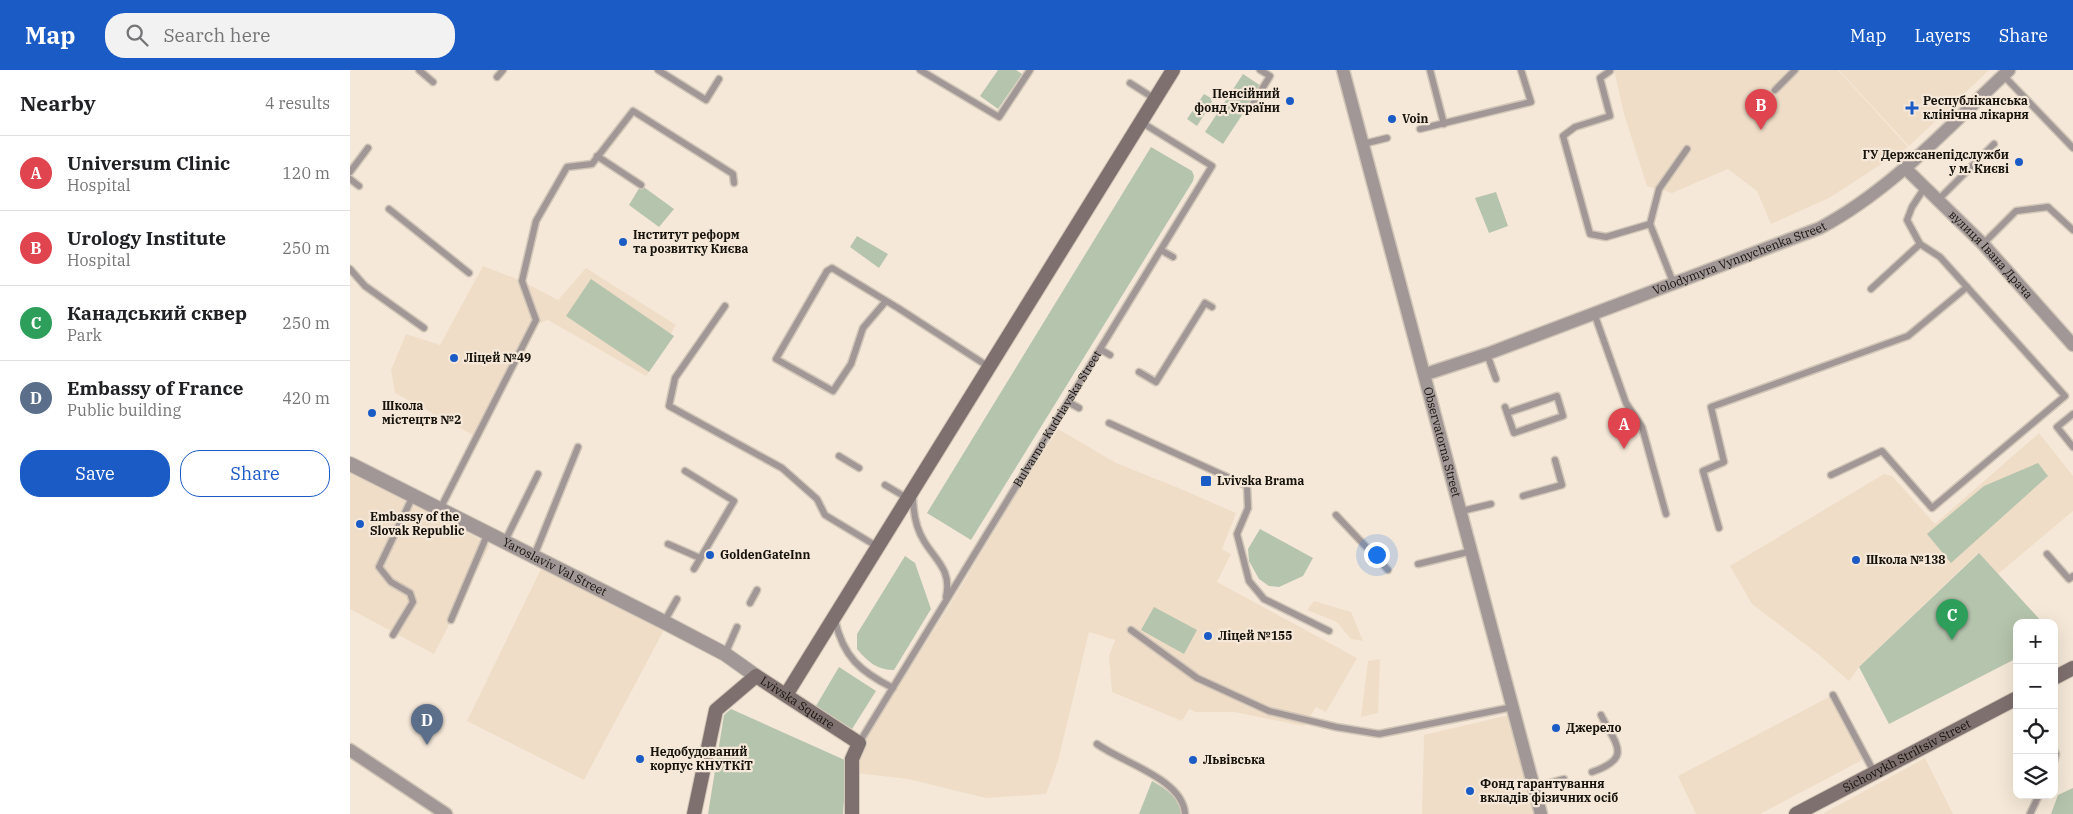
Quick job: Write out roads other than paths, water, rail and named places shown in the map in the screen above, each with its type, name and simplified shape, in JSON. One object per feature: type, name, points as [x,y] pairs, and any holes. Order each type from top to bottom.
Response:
[{"type":"main road","points":[[786,695],[1172,70]]},
{"type":"main road","points":[[2058,676],[2073,668]]},
{"type":"main road","name":"Lvivska Square","points":[[694,814],[716,710],[756,676],[859,743]]},
{"type":"main road","name":"Sichovykh Striltsiv Street","points":[[1796,814],[2013,700]]},
{"type":"main road","points":[[852,814],[852,759],[859,743]]},
{"type":"street","name":"Observatorna Street","points":[[1344,70],[1541,814]]},
{"type":"street","name":"Volodymyra Vynnychenka Street","points":[[1426,374],[1487,354],[1673,282],[1820,228],[1848,213],[1875,194],[2006,73]]},
{"type":"street","name":"вулиця Івана Драча","points":[[1905,168],[1983,244],[2073,345]]},
{"type":"street","name":"Yaroslaviv Val Street","points":[[350,464],[664,622],[725,654],[756,676]]},
{"type":"street","points":[[350,750],[446,814]]},
{"type":"lane","points":[[419,70],[433,82]]},
{"type":"lane","points":[[497,77],[503,70]]},
{"type":"lane","points":[[658,70],[706,100],[719,79]]},
{"type":"lane","points":[[920,70],[999,118],[1028,71]]},
{"type":"lane","points":[[1249,110],[1270,76],[1260,70]]},
{"type":"lane","points":[[1430,70],[1444,124]]},
{"type":"lane","points":[[1420,130],[1532,102],[1521,70]]},
{"type":"lane","points":[[1611,70],[1600,78],[1610,116],[1575,127],[1563,136],[1590,234],[1606,237],[1650,224]]},
{"type":"lane","points":[[1775,90],[1795,70]]},
{"type":"lane","points":[[2006,73],[2073,148]]},
{"type":"lane","points":[[1130,83],[1155,99]]},
{"type":"lane","points":[[440,509],[536,320],[522,281],[536,221],[567,167],[592,164],[633,111],[733,174],[734,183]]},
{"type":"lane","name":"Bulvarno-Kudriavska Street","points":[[859,743],[1212,166],[1141,122]]},
{"type":"lane","points":[[1363,144],[1387,138]]},
{"type":"lane","points":[[1938,200],[1994,144]]},
{"type":"lane","points":[[350,172],[368,148]]},
{"type":"lane","points":[[1673,282],[1650,224],[1659,190],[1686,149]]},
{"type":"lane","points":[[598,156],[641,185]]},
{"type":"lane","points":[[350,179],[359,186]]},
{"type":"lane","points":[[1831,475],[1882,452],[1932,508],[2064,396],[1940,257],[1920,244],[1907,220],[1912,207],[1925,187]]},
{"type":"lane","points":[[1983,244],[2016,211],[2048,207],[2073,230]]},
{"type":"lane","points":[[389,209],[469,273]]},
{"type":"lane","points":[[1871,289],[1920,244]]},
{"type":"lane","points":[[1161,250],[1173,257]]},
{"type":"lane","points":[[886,302],[863,328],[851,364],[833,391],[776,359],[827,272],[832,268],[886,302],[989,367]]},
{"type":"lane","points":[[350,269],[365,286],[424,328]]},
{"type":"lane","points":[[1719,528],[1703,471],[1724,462],[1711,407],[1908,336],[1967,287]]},
{"type":"lane","points":[[1139,372],[1156,382],[1205,303],[1212,307]]},
{"type":"lane","points":[[725,306],[675,378],[669,406],[782,468],[817,499],[825,516],[878,548]]},
{"type":"lane","points":[[1594,313],[1626,404],[1642,427],[1666,514]]},
{"type":"lane","points":[[1100,349],[1110,355]]},
{"type":"lane","points":[[1487,354],[1496,379]]},
{"type":"lane","points":[[1557,396],[1563,416],[1514,433],[1506,410],[1557,396]]},
{"type":"lane","points":[[1068,402],[1079,408]]},
{"type":"lane","points":[[2073,414],[2057,427],[2073,447]]},
{"type":"lane","points":[[1109,423],[1246,486],[1248,508],[1237,534],[1249,581],[1264,599],[1329,631]]},
{"type":"lane","points":[[534,556],[578,447]]},
{"type":"lane","points":[[839,456],[859,468]]},
{"type":"lane","points":[[1523,496],[1562,485],[1556,460]]},
{"type":"lane","points":[[685,471],[734,501],[694,569]]},
{"type":"lane","points":[[505,541],[538,474]]},
{"type":"lane","points":[[885,485],[910,496],[917,525],[924,542],[936,556],[944,572],[948,587],[945,603]]},
{"type":"lane","points":[[393,634],[413,602],[410,593],[391,582],[378,567],[414,495]]},
{"type":"lane","points":[[1462,512],[1491,504]]},
{"type":"lane","points":[[1336,515],[1388,570]]},
{"type":"lane","points":[[451,620],[488,533]]},
{"type":"lane","points":[[668,544],[700,558]]},
{"type":"lane","points":[[1418,564],[1472,551]]},
{"type":"lane","points":[[2047,554],[2069,579],[2073,576]]},
{"type":"lane","points":[[750,603],[757,590]]},
{"type":"lane","points":[[664,622],[677,598]]},
{"type":"lane","points":[[834,618],[844,647],[856,664],[873,678],[893,688]]},
{"type":"lane","points":[[725,654],[737,627]]},
{"type":"lane","points":[[1131,630],[1197,678],[1269,711],[1336,727],[1379,734],[1513,707]]},
{"type":"lane","points":[[1834,695],[1874,772]]},
{"type":"lane","points":[[1592,772],[1607,767],[1618,756],[1618,750],[1602,715]]},
{"type":"lane","points":[[1097,744],[1110,753],[1169,784],[1185,806],[1185,814]]},
{"type":"lane","points":[[1534,787],[1564,779]]},
{"type":"lane","points":[[2030,814],[2037,799]]},
{"type":"place","name":"Пенсійний фонд України","points":[[1290,101]]},
{"type":"place","name":"Республіканська клінічна лікарня","points":[[1912,108]]},
{"type":"place","name":"Voin","points":[[1392,119]]},
{"type":"place","name":"Urology Institute","points":[[1761,130]]},
{"type":"place","name":"ГУ Держсанепідслужби у м. Києві","points":[[2019,162]]},
{"type":"place","name":"Інститут реформ та розвитку Києва","points":[[623,242]]},
{"type":"place","name":"Ліцей №49","points":[[454,358]]},
{"type":"place","name":"Школа містецтв №2","points":[[372,413]]},
{"type":"place","name":"Universum Clinic","points":[[1624,449]]},
{"type":"place","name":"Lvivska Brama","points":[[1206,481]]},
{"type":"place","name":"Embassy of the Slovak Republic","points":[[360,524]]},
{"type":"place","name":"GoldenGateInn","points":[[710,555]]},
{"type":"place","name":"Школа №138","points":[[1856,560]]},
{"type":"place","name":"Ліцей №155","points":[[1208,636]]},
{"type":"place","name":"Канадський сквер","points":[[1952,640]]},
{"type":"place","name":"Джерело","points":[[1556,728]]},
{"type":"place","name":"Embassy of France","points":[[427,745]]},
{"type":"place","name":"Недобудований корпус КНУТКіТ","points":[[640,759]]},
{"type":"place","name":"Львівська","points":[[1193,760]]},
{"type":"place","name":"Фонд гарантування вкладів фізичних осіб","points":[[1470,791]]}]
